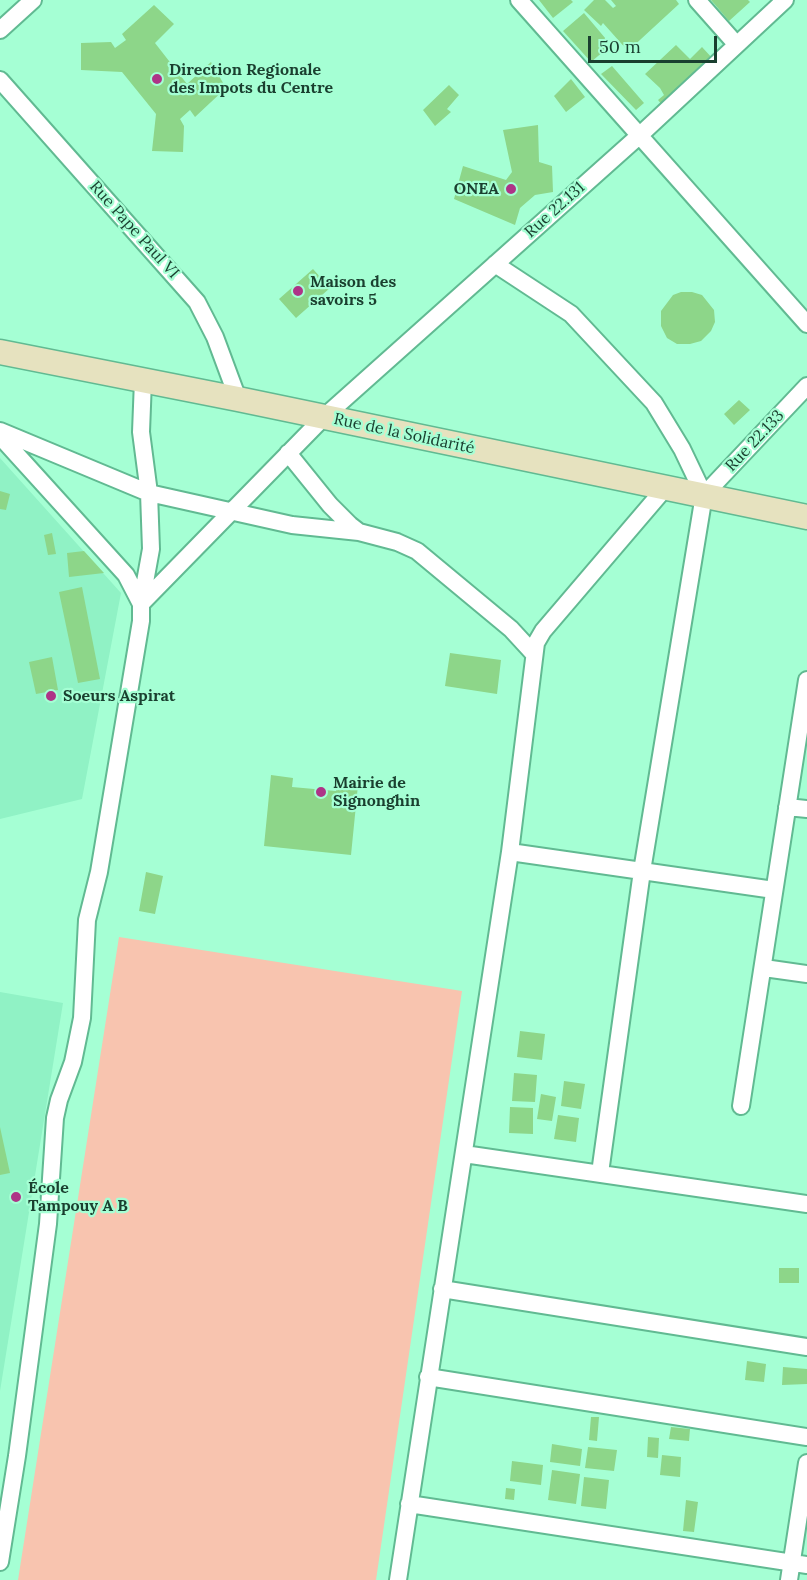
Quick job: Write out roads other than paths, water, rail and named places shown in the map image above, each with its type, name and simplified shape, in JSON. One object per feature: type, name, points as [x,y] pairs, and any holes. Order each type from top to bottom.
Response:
[{"type":"street","points":[[0,30],[33,0]]},
{"type":"street","points":[[519,0],[807,324]]},
{"type":"street","points":[[697,0],[736,44]]},
{"type":"street","name":"Rue 22.131","points":[[141,604],[323,418],[640,135],[786,0]]},
{"type":"street","name":"Rue Pape Paul VI","points":[[0,80],[197,302],[215,337],[238,399]]},
{"type":"street","points":[[495,264],[571,314],[654,403],[682,449],[704,495],[642,871],[600,1173]]},
{"type":"street","name":"Rue de la Solidarité","points":[[0,352],[807,517]]},
{"type":"street","points":[[0,1562],[8,1455],[48,1224],[55,1118],[73,1062],[82,1018],[87,920],[99,872],[141,621],[141,604],[152,549],[149,493],[141,432],[143,380]]},
{"type":"street","name":"Rue 22.133","points":[[704,495],[807,386]]},
{"type":"street","points":[[0,433],[149,493],[292,525],[359,532],[397,542],[417,551],[511,628],[534,654]]},
{"type":"street","points":[[0,433],[126,575],[141,604]]},
{"type":"street","points":[[288,453],[330,505],[359,532]]},
{"type":"street","points":[[398,1580],[510,852],[536,643],[543,631],[666,488]]},
{"type":"street","points":[[741,1106],[807,680]]},
{"type":"street","points":[[788,807],[807,809]]},
{"type":"street","points":[[510,852],[774,890]]},
{"type":"street","points":[[764,968],[807,974]]},
{"type":"street","points":[[464,1154],[807,1204]]},
{"type":"street","points":[[442,1288],[807,1347]]},
{"type":"street","points":[[428,1377],[807,1437]]},
{"type":"street","points":[[789,1580],[799,1563],[807,1463]]},
{"type":"street","points":[[409,1504],[799,1563]]},
{"type":"place","name":"Direction Regionale des Impots du Centre","points":[[157,79]]},
{"type":"place","name":"ONEA","points":[[511,189]]},
{"type":"place","name":"Maison des savoirs 5","points":[[298,291]]},
{"type":"place","name":"Soeurs Aspirat","points":[[51,696]]},
{"type":"place","name":"Mairie de Signonghin","points":[[321,792]]},
{"type":"place","name":"École Tampouy A B","points":[[16,1197]]}]
